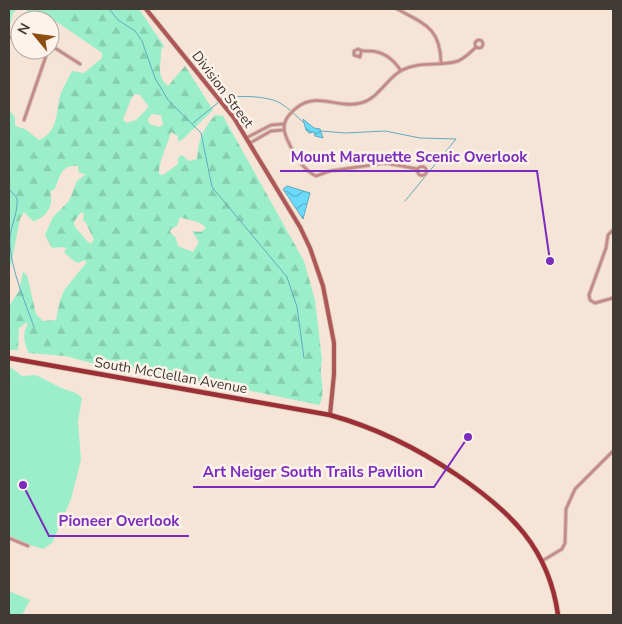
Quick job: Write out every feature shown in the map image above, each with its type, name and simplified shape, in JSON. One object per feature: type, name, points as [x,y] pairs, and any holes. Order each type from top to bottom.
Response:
[{"type":"main road","name":"South McClellan Avenue","points":[[9,358],[330,415],[364,425],[395,438],[471,485],[492,500],[514,520],[542,561],[554,595],[558,615]]},
{"type":"street","name":"Division Street","points":[[146,9],[225,106],[250,143],[300,227],[319,273],[334,343],[334,374],[330,415]]},
{"type":"street","points":[[397,9],[435,33],[440,44],[441,62]]},
{"type":"street","points":[[418,169],[385,163],[330,171],[316,176],[306,171],[292,150],[283,130],[284,124],[298,107],[314,99],[352,104],[368,100],[401,71],[423,63],[458,61],[476,47]]},
{"type":"street","points":[[60,51],[80,64]]},
{"type":"street","points":[[361,52],[381,53],[396,62],[401,71]]},
{"type":"street","points":[[24,120],[45,60]]},
{"type":"street","points":[[246,138],[271,125],[284,124]]},
{"type":"street","points":[[250,143],[271,131],[283,130]]},
{"type":"street","points":[[613,230],[608,235],[606,248],[589,295],[590,300],[595,303],[613,298]]},
{"type":"street","points":[[542,561],[562,549],[565,543],[564,520],[568,504],[581,481],[613,451]]},
{"type":"street","points":[[9,538],[28,546]]},
{"type":"green space","points":[[9,9],[18,9],[10,10],[9,29]]},
{"type":"green space","points":[[24,9],[139,9],[164,46],[161,50],[160,73],[164,82],[168,86],[185,66],[213,110],[178,142],[178,136],[171,132],[159,174],[163,175],[178,164],[178,158],[182,155],[189,161],[197,159],[200,141],[207,126],[215,115],[223,116],[304,261],[315,300],[322,360],[322,395],[319,405],[223,385],[173,378],[161,373],[114,365],[98,365],[66,356],[29,353],[24,338],[28,324],[26,323],[19,328],[18,350],[9,350],[9,306],[19,291],[23,272],[27,275],[36,314],[43,321],[56,320],[60,300],[65,289],[87,262],[84,260],[78,263],[74,261],[65,253],[64,251],[67,249],[63,247],[52,248],[45,235],[53,217],[69,201],[77,181],[86,174],[79,173],[78,166],[72,166],[62,172],[55,189],[51,191],[50,207],[43,216],[33,221],[24,212],[20,219],[11,265],[9,267],[9,110],[15,117],[15,126],[25,129],[39,140],[46,136],[54,126],[61,93],[72,71],[84,73],[102,58],[102,53],[60,24],[60,10]],"holes":[[[135,94],[140,95],[149,107],[136,120],[127,123],[123,120],[131,99]],[[152,114],[161,115],[163,125],[159,127],[149,124],[148,119]],[[81,212],[84,214],[83,222],[85,221],[94,240],[90,244],[75,227],[74,222]],[[180,217],[198,222],[206,228],[201,232],[192,231],[199,242],[193,252],[178,246],[176,238],[170,232],[171,229],[177,226]]]},
{"type":"green space","points":[[9,366],[22,376],[9,383]]},
{"type":"green space","points":[[36,375],[61,388],[76,393],[82,398],[78,421],[81,460],[71,499],[52,543],[43,549],[23,543],[9,535],[9,383],[22,376]]},
{"type":"green space","points":[[9,591],[30,600],[22,615],[9,615]]},
{"type":"water","points":[[303,119],[314,128],[320,129],[323,138],[315,136],[314,132],[309,133],[306,130]]},
{"type":"water","points":[[287,186],[310,193],[303,219],[283,189]]},
{"type":"waterway","points":[[109,9],[118,20],[135,31],[142,41],[155,78],[168,100],[201,133],[212,187],[287,277],[297,307],[304,358]]},
{"type":"waterway","points":[[222,100],[242,96],[268,99],[280,103],[304,123]]},
{"type":"waterway","points":[[193,123],[219,102]]},
{"type":"waterway","points":[[321,131],[345,133],[385,131],[420,138],[456,139],[405,201]]},
{"type":"waterway","points":[[9,189],[17,198],[16,213],[10,236],[12,258],[18,282],[34,327]]},
{"type":"place","name":"Mount Marquette Scenic Overlook","points":[[550,261]]},
{"type":"place","name":"Art Neiger South Trails Pavilion","points":[[468,437]]},
{"type":"place","name":"Pioneer Overlook","points":[[23,485]]}]
